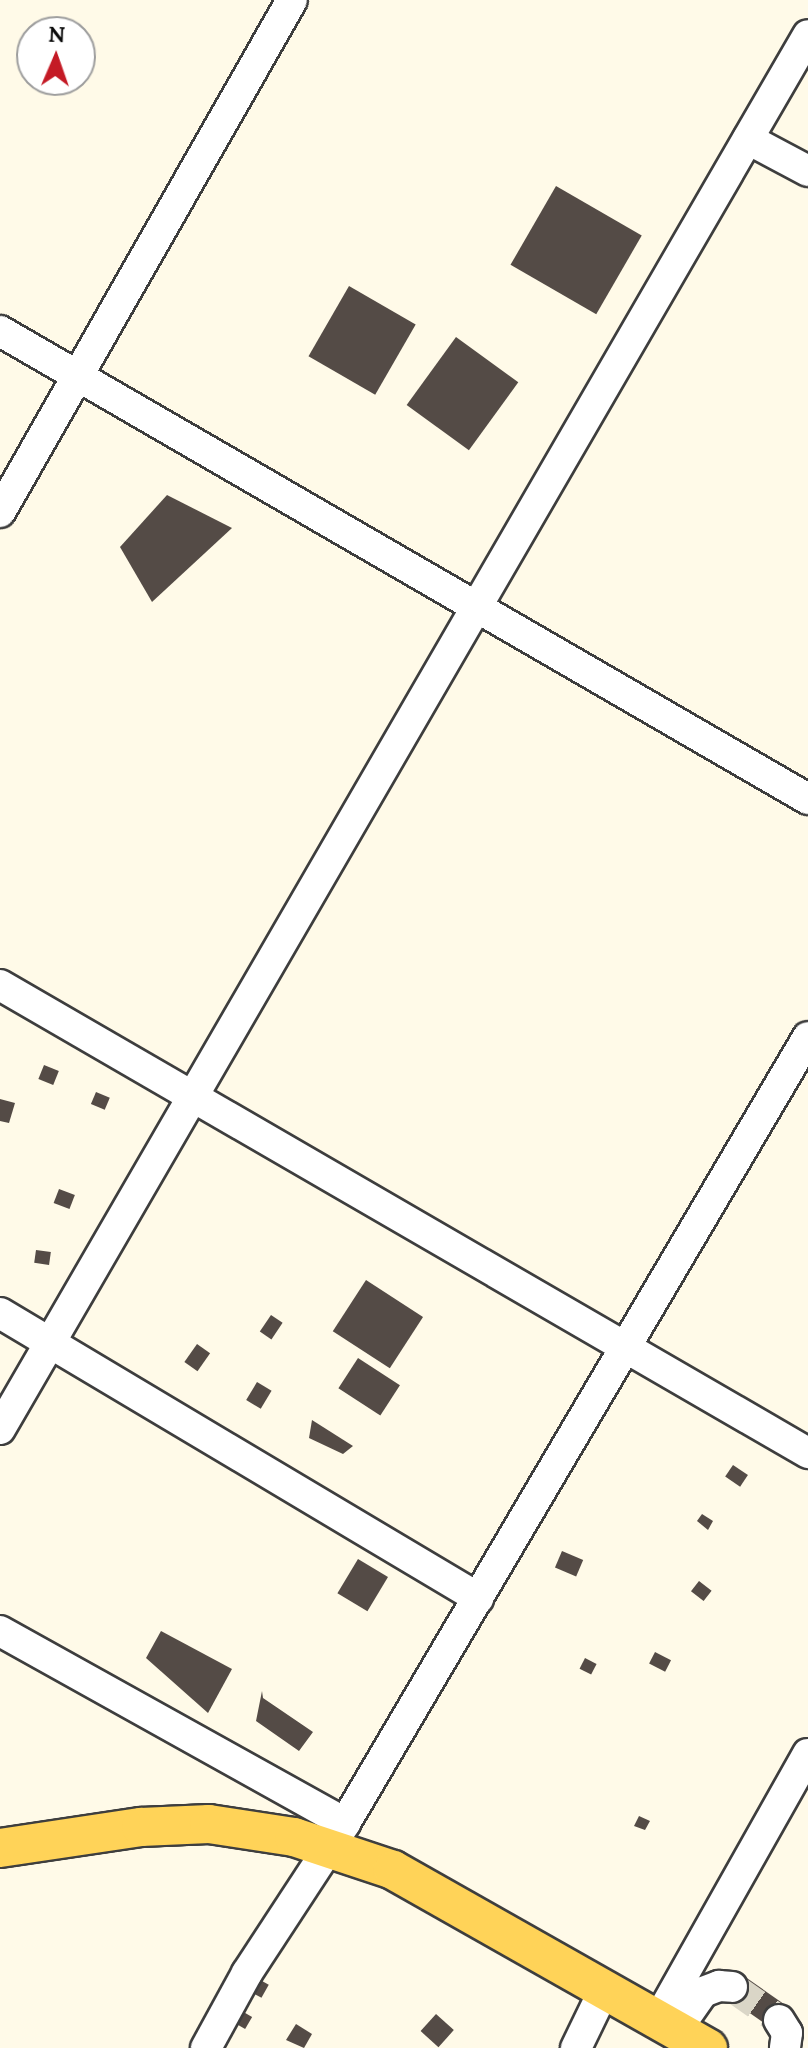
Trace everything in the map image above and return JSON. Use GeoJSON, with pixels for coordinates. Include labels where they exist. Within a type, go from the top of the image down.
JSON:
{"type":"FeatureCollection","features":[{"type":"Feature","properties":{"kind":"main road"},"geometry":{"type":"LineString","coordinates":[[0,1848],[141,1827],[209,1824],[294,1837],[337,1836],[681,2032]]}},
{"type":"Feature","properties":{"kind":"street"},"geometry":{"type":"LineString","coordinates":[[0,512],[292,0]]}},
{"type":"Feature","properties":{"kind":"street"},"geometry":{"type":"LineString","coordinates":[[0,1429],[808,35]]}},
{"type":"Feature","properties":{"kind":"street"},"geometry":{"type":"LineString","coordinates":[[748,139],[808,171]]}},
{"type":"Feature","properties":{"kind":"street"},"geometry":{"type":"LineString","coordinates":[[0,331],[808,799]]}},
{"type":"Feature","properties":{"kind":"street"},"geometry":{"type":"LineString","coordinates":[[0,985],[808,1453]]}},
{"type":"Feature","properties":{"kind":"street"},"geometry":{"type":"LineString","coordinates":[[206,2048],[247,1973],[337,1836],[808,1037]]}},
{"type":"Feature","properties":{"kind":"street"},"geometry":{"type":"LineString","coordinates":[[0,1313],[478,1598]]}},
{"type":"Feature","properties":{"kind":"street"},"geometry":{"type":"LineString","coordinates":[[0,1631],[337,1836]]}},
{"type":"Feature","properties":{"kind":"street"},"geometry":{"type":"LineString","coordinates":[[681,2032],[807,1756]]}},
{"type":"Feature","properties":{"kind":"street"},"geometry":{"type":"LineString","coordinates":[[681,2032],[703,1992],[719,1986],[732,1987]]}},
{"type":"Feature","properties":{"kind":"street"},"geometry":{"type":"LineString","coordinates":[[576,2048],[605,1988]]}},
{"type":"Feature","properties":{"kind":"building"},"geometry":{"type":"Polygon","coordinates":[[[556,186],[642,236],[596,314],[510,265],[556,186]]]}},
{"type":"Feature","properties":{"kind":"building"},"geometry":{"type":"Polygon","coordinates":[[[349,286],[416,324],[375,395],[308,356],[349,286]]]}},
{"type":"Feature","properties":{"kind":"building"},"geometry":{"type":"Polygon","coordinates":[[[456,337],[518,382],[469,450],[407,405],[456,337]]]}},
{"type":"Feature","properties":{"kind":"building"},"geometry":{"type":"Polygon","coordinates":[[[167,495],[232,528],[152,602],[120,547],[167,495]]]}},
{"type":"Feature","properties":{"kind":"building"},"geometry":{"type":"Polygon","coordinates":[[[44,1065],[59,1071],[53,1085],[38,1079],[44,1065]]]}},
{"type":"Feature","properties":{"kind":"building"},"geometry":{"type":"Polygon","coordinates":[[[96,1092],[110,1098],[105,1110],[91,1104],[96,1092]]]}},
{"type":"Feature","properties":{"kind":"building"},"geometry":{"type":"Polygon","coordinates":[[[0,1099],[15,1103],[9,1123],[0,1121],[0,1099]]]}},
{"type":"Feature","properties":{"kind":"building"},"geometry":{"type":"Polygon","coordinates":[[[59,1189],[75,1195],[69,1209],[54,1203],[59,1189]]]}},
{"type":"Feature","properties":{"kind":"building"},"geometry":{"type":"Polygon","coordinates":[[[36,1250],[51,1252],[49,1265],[34,1263],[36,1250]]]}},
{"type":"Feature","properties":{"kind":"building"},"geometry":{"type":"Polygon","coordinates":[[[366,1280],[423,1317],[390,1368],[333,1331],[366,1280]]]}},
{"type":"Feature","properties":{"kind":"building"},"geometry":{"type":"Polygon","coordinates":[[[271,1315],[283,1323],[271,1339],[260,1332],[271,1315]]]}},
{"type":"Feature","properties":{"kind":"building"},"geometry":{"type":"Polygon","coordinates":[[[197,1344],[210,1353],[197,1371],[184,1362],[197,1344]]]}},
{"type":"Feature","properties":{"kind":"building"},"geometry":{"type":"Polygon","coordinates":[[[358,1358],[400,1385],[380,1415],[338,1388],[358,1358]]]}},
{"type":"Feature","properties":{"kind":"building"},"geometry":{"type":"Polygon","coordinates":[[[257,1382],[272,1391],[261,1409],[246,1400],[257,1382]]]}},
{"type":"Feature","properties":{"kind":"building"},"geometry":{"type":"Polygon","coordinates":[[[312,1420],[353,1446],[343,1454],[309,1438],[312,1420]]]}},
{"type":"Feature","properties":{"kind":"building"},"geometry":{"type":"Polygon","coordinates":[[[733,1465],[748,1475],[740,1487],[725,1477],[733,1465]]]}},
{"type":"Feature","properties":{"kind":"building"},"geometry":{"type":"Polygon","coordinates":[[[702,1514],[713,1521],[708,1530],[697,1521],[702,1514]]]}},
{"type":"Feature","properties":{"kind":"building"},"geometry":{"type":"Polygon","coordinates":[[[562,1551],[583,1560],[576,1577],[555,1568],[562,1551]]]}},
{"type":"Feature","properties":{"kind":"building"},"geometry":{"type":"Polygon","coordinates":[[[358,1559],[388,1577],[367,1611],[337,1593],[358,1559]]]}},
{"type":"Feature","properties":{"kind":"building"},"geometry":{"type":"Polygon","coordinates":[[[699,1581],[712,1591],[704,1601],[691,1591],[699,1581]]]}},
{"type":"Feature","properties":{"kind":"building"},"geometry":{"type":"Polygon","coordinates":[[[161,1631],[232,1669],[208,1713],[146,1658],[161,1631]]]}},
{"type":"Feature","properties":{"kind":"building"},"geometry":{"type":"Polygon","coordinates":[[[655,1652],[671,1660],[665,1672],[649,1664],[655,1652]]]}},
{"type":"Feature","properties":{"kind":"building"},"geometry":{"type":"Polygon","coordinates":[[[585,1658],[597,1664],[591,1675],[580,1669],[585,1658]]]}},
{"type":"Feature","properties":{"kind":"building"},"geometry":{"type":"Polygon","coordinates":[[[262,1691],[263,1698],[313,1732],[299,1751],[256,1721],[262,1691]]]}},
{"type":"Feature","properties":{"kind":"building"},"geometry":{"type":"Polygon","coordinates":[[[639,1816],[650,1821],[645,1830],[634,1826],[639,1816]]]}},
{"type":"Feature","properties":{"kind":"building"},"geometry":{"type":"Polygon","coordinates":[[[741,1974],[789,2007],[773,2029],[726,1996],[741,1974]]]}},
{"type":"Feature","properties":{"kind":"building"},"geometry":{"type":"Polygon","coordinates":[[[253,1976],[269,1985],[261,1998],[246,1989],[253,1976]]]}},
{"type":"Feature","properties":{"kind":"building"},"geometry":{"type":"Polygon","coordinates":[[[240,2010],[252,2017],[245,2029],[233,2022],[240,2010]]]}},
{"type":"Feature","properties":{"kind":"building"},"geometry":{"type":"Polygon","coordinates":[[[436,2014],[454,2030],[438,2047],[421,2031],[436,2014]]]}},
{"type":"Feature","properties":{"kind":"building"},"geometry":{"type":"Polygon","coordinates":[[[296,2024],[312,2034],[304,2048],[286,2040],[296,2024]]]}},
{"type":"Feature","properties":{"kind":"tunnel"},"geometry":{"type":"LineString","coordinates":[[732,1987],[779,2020]]}}]}
